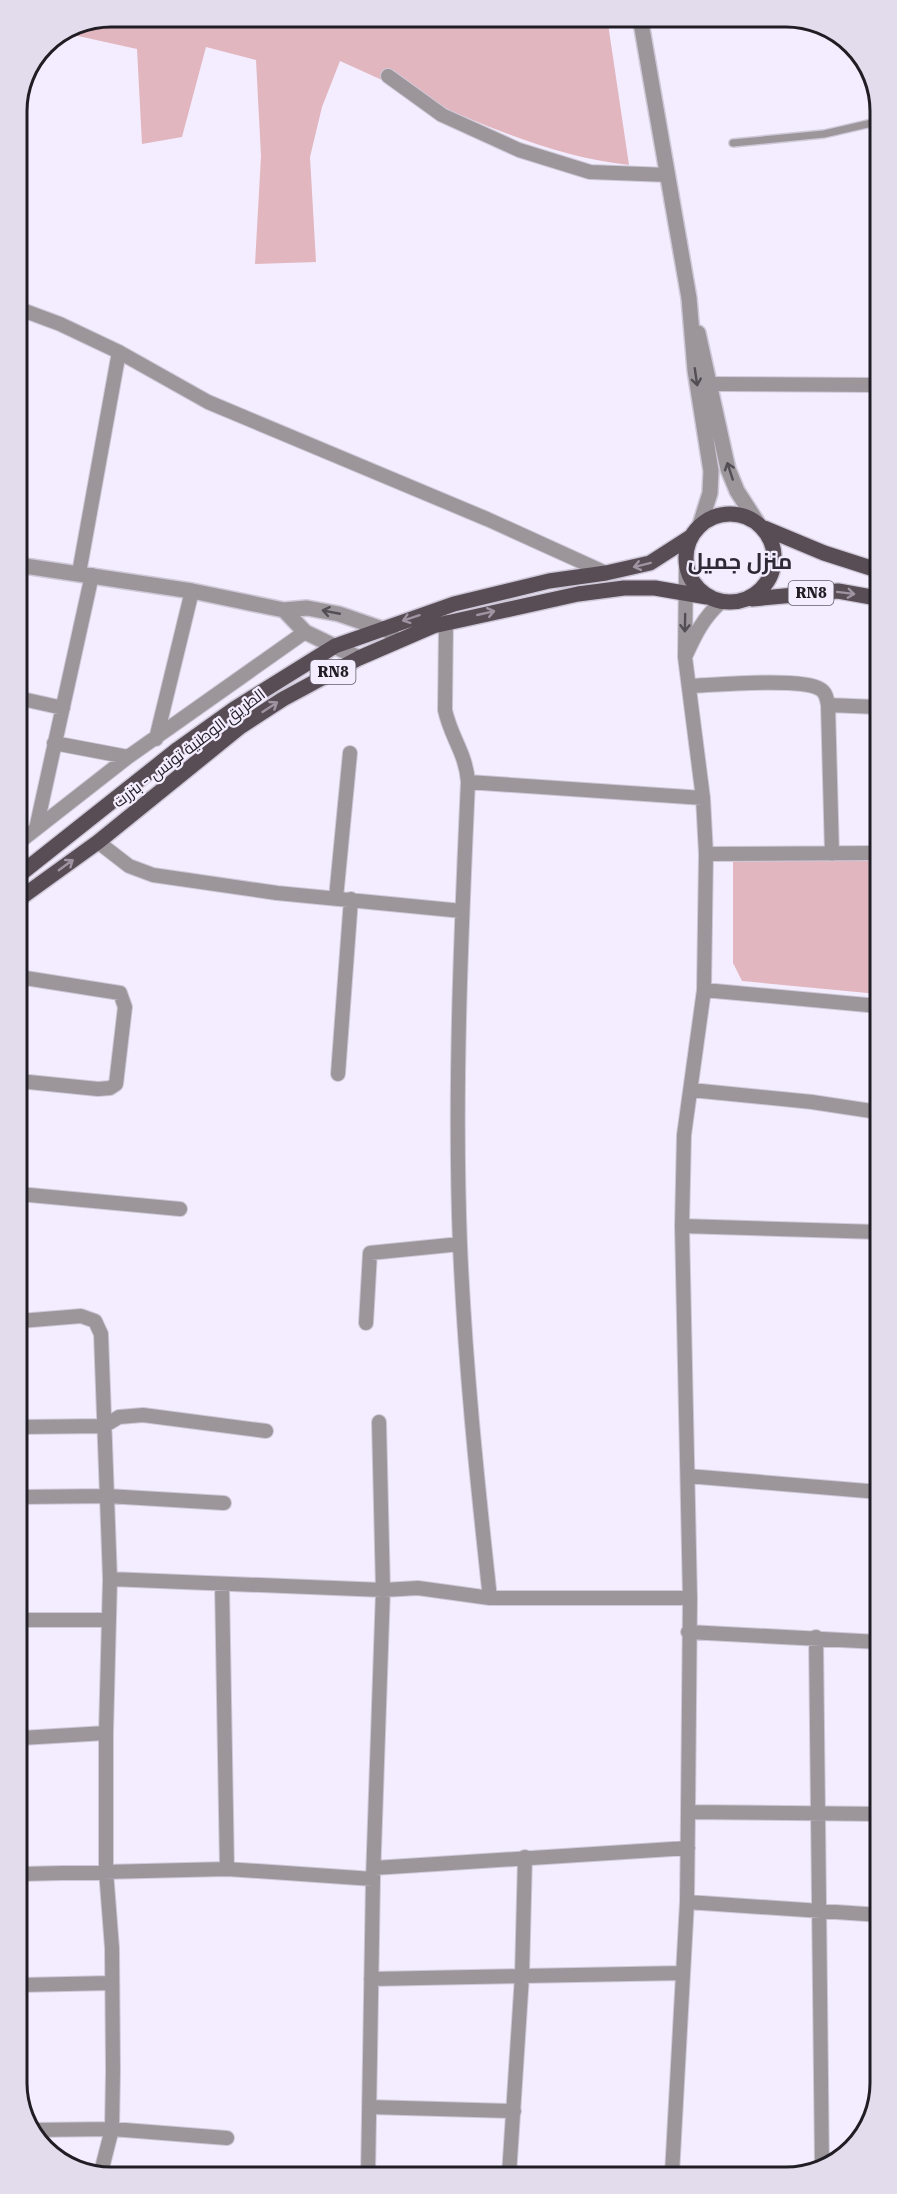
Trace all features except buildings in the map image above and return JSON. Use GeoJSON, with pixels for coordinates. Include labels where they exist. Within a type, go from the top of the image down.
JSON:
{"type":"FeatureCollection","features":[{"type":"Feature","properties":{"kind":"main road","name":"RN8"},"geometry":{"type":"LineString","coordinates":[[696,530],[713,517],[728,513],[744,515],[760,525],[824,553],[870,568]]}},
{"type":"Feature","properties":{"kind":"main road","name":"RN8"},"geometry":{"type":"LineString","coordinates":[[746,600],[758,593],[774,568],[775,554],[771,540],[760,525]]}},
{"type":"Feature","properties":{"kind":"main road"},"geometry":{"type":"LineString","coordinates":[[696,530],[686,550],[686,565],[697,588],[714,599]]}},
{"type":"Feature","properties":{"kind":"main road","name":"الطريق الوطنية تونس - بنزرت"},"geometry":{"type":"LineString","coordinates":[[27,868],[178,749],[234,709],[335,646],[454,604],[549,581],[606,573],[650,563],[696,530]]}},
{"type":"Feature","properties":{"kind":"main road","name":"الطريق الوطنية تونس - بنزرت"},"geometry":{"type":"LineString","coordinates":[[27,893],[98,842],[240,728],[283,699],[359,658],[446,622],[613,590],[655,588],[686,591],[714,599]]}},
{"type":"Feature","properties":{"kind":"main road","name":"RN8"},"geometry":{"type":"LineString","coordinates":[[714,599],[746,600],[838,591],[870,597]]}},
{"type":"Feature","properties":{"kind":"street"},"geometry":{"type":"LineString","coordinates":[[642,27],[689,298],[711,384],[728,469],[737,491],[760,525]]}},
{"type":"Feature","properties":{"kind":"street"},"geometry":{"type":"LineString","coordinates":[[388,76],[442,116],[519,150],[590,172],[668,175]]}},
{"type":"Feature","properties":{"kind":"street"},"geometry":{"type":"LineString","coordinates":[[689,298],[694,370],[711,471],[710,493],[696,530]]}},
{"type":"Feature","properties":{"kind":"street"},"geometry":{"type":"LineString","coordinates":[[27,312],[60,324],[119,352],[208,402],[488,519],[606,573]]}},
{"type":"Feature","properties":{"kind":"street"},"geometry":{"type":"LineString","coordinates":[[36,829],[63,708],[119,352]]}},
{"type":"Feature","properties":{"kind":"street"},"geometry":{"type":"LineString","coordinates":[[711,384],[870,385]]}},
{"type":"Feature","properties":{"kind":"street"},"geometry":{"type":"LineString","coordinates":[[672,2167],[688,1848],[690,1598],[682,1226],[684,1135],[704,990],[706,854],[703,798],[685,657],[686,565]]}},
{"type":"Feature","properties":{"kind":"street"},"geometry":{"type":"LineString","coordinates":[[27,566],[192,591],[284,610],[307,608],[339,614],[406,638]]}},
{"type":"Feature","properties":{"kind":"street"},"geometry":{"type":"LineString","coordinates":[[156,740],[192,591]]}},
{"type":"Feature","properties":{"kind":"street"},"geometry":{"type":"LineString","coordinates":[[685,657],[714,599]]}},
{"type":"Feature","properties":{"kind":"street"},"geometry":{"type":"LineString","coordinates":[[284,610],[305,632],[359,658]]}},
{"type":"Feature","properties":{"kind":"street"},"geometry":{"type":"LineString","coordinates":[[446,622],[445,710],[448,724],[467,763],[468,782],[462,911],[460,1244],[470,1421],[490,1598]]}},
{"type":"Feature","properties":{"kind":"street"},"geometry":{"type":"LineString","coordinates":[[27,836],[128,758],[305,632]]}},
{"type":"Feature","properties":{"kind":"street"},"geometry":{"type":"LineString","coordinates":[[689,686],[808,684],[821,689],[826,695],[828,705],[832,854]]}},
{"type":"Feature","properties":{"kind":"street"},"geometry":{"type":"LineString","coordinates":[[27,700],[63,708]]}},
{"type":"Feature","properties":{"kind":"street"},"geometry":{"type":"LineString","coordinates":[[828,705],[870,707]]}},
{"type":"Feature","properties":{"kind":"street"},"geometry":{"type":"LineString","coordinates":[[54,742],[128,758]]}},
{"type":"Feature","properties":{"kind":"street"},"geometry":{"type":"LineString","coordinates":[[336,898],[350,753]]}},
{"type":"Feature","properties":{"kind":"street"},"geometry":{"type":"LineString","coordinates":[[468,782],[703,798]]}},
{"type":"Feature","properties":{"kind":"street"},"geometry":{"type":"LineString","coordinates":[[98,842],[140,872],[277,893],[462,911]]}},
{"type":"Feature","properties":{"kind":"street"},"geometry":{"type":"LineString","coordinates":[[706,854],[870,853]]}},
{"type":"Feature","properties":{"kind":"street"},"geometry":{"type":"LineString","coordinates":[[338,1074],[351,899]]}},
{"type":"Feature","properties":{"kind":"street"},"geometry":{"type":"LineString","coordinates":[[27,978],[120,993],[125,1007],[116,1084],[110,1088],[98,1089],[27,1082]]}},
{"type":"Feature","properties":{"kind":"street"},"geometry":{"type":"LineString","coordinates":[[704,990],[870,1005]]}},
{"type":"Feature","properties":{"kind":"street"},"geometry":{"type":"LineString","coordinates":[[691,1090],[812,1102],[870,1111]]}},
{"type":"Feature","properties":{"kind":"street"},"geometry":{"type":"LineString","coordinates":[[27,1195],[180,1209]]}},
{"type":"Feature","properties":{"kind":"street"},"geometry":{"type":"LineString","coordinates":[[682,1226],[870,1232]]}},
{"type":"Feature","properties":{"kind":"street"},"geometry":{"type":"LineString","coordinates":[[366,1323],[370,1253],[460,1244]]}},
{"type":"Feature","properties":{"kind":"street"},"geometry":{"type":"LineString","coordinates":[[27,1321],[81,1317],[95,1321],[101,1334],[110,1579],[106,1733],[106,1871],[111,1927],[112,2129],[102,2166]]}},
{"type":"Feature","properties":{"kind":"street"},"geometry":{"type":"LineString","coordinates":[[27,1427],[104,1426],[119,1417],[143,1415],[266,1431]]}},
{"type":"Feature","properties":{"kind":"street"},"geometry":{"type":"LineString","coordinates":[[368,2167],[371,1979],[383,1590],[379,1422]]}},
{"type":"Feature","properties":{"kind":"street"},"geometry":{"type":"LineString","coordinates":[[688,1476],[870,1491]]}},
{"type":"Feature","properties":{"kind":"street"},"geometry":{"type":"LineString","coordinates":[[27,1497],[107,1496],[224,1503]]}},
{"type":"Feature","properties":{"kind":"street"},"geometry":{"type":"LineString","coordinates":[[110,1579],[383,1590],[418,1588],[490,1598],[690,1598]]}},
{"type":"Feature","properties":{"kind":"street"},"geometry":{"type":"LineString","coordinates":[[222,1585],[227,1869]]}},
{"type":"Feature","properties":{"kind":"street"},"geometry":{"type":"LineString","coordinates":[[27,1620],[108,1620]]}},
{"type":"Feature","properties":{"kind":"street"},"geometry":{"type":"LineString","coordinates":[[688,1632],[870,1641]]}},
{"type":"Feature","properties":{"kind":"street"},"geometry":{"type":"LineString","coordinates":[[816,1637],[820,1813],[822,2159]]}},
{"type":"Feature","properties":{"kind":"street"},"geometry":{"type":"LineString","coordinates":[[27,1737],[106,1733]]}},
{"type":"Feature","properties":{"kind":"street"},"geometry":{"type":"LineString","coordinates":[[688,1812],[870,1814]]}},
{"type":"Feature","properties":{"kind":"street"},"geometry":{"type":"LineString","coordinates":[[27,1874],[227,1869],[374,1874],[525,1857],[688,1848]]}},
{"type":"Feature","properties":{"kind":"street"},"geometry":{"type":"LineString","coordinates":[[510,2167],[522,1976],[525,1857]]}},
{"type":"Feature","properties":{"kind":"street"},"geometry":{"type":"LineString","coordinates":[[687,1902],[870,1914]]}},
{"type":"Feature","properties":{"kind":"street"},"geometry":{"type":"LineString","coordinates":[[371,1979],[683,1973]]}},
{"type":"Feature","properties":{"kind":"street"},"geometry":{"type":"LineString","coordinates":[[27,1985],[111,1983]]}},
{"type":"Feature","properties":{"kind":"street"},"geometry":{"type":"LineString","coordinates":[[369,2107],[514,2111]]}},
{"type":"Feature","properties":{"kind":"street"},"geometry":{"type":"LineString","coordinates":[[42,2130],[112,2129],[227,2138]]}},
{"type":"Feature","properties":{"kind":"lane"},"geometry":{"type":"LineString","coordinates":[[733,143],[825,134],[870,123]]}},
{"type":"Feature","properties":{"kind":"shaded area"},"geometry":{"type":"Polygon","coordinates":[[[111,27],[608,27],[629,165],[556,150],[519,138],[340,61],[322,107],[310,157],[316,262],[255,264],[261,156],[256,60],[206,47],[182,137],[142,144],[137,49],[75,35],[111,27]]]}},
{"type":"Feature","properties":{"kind":"shaded area"},"geometry":{"type":"Polygon","coordinates":[[[733,854],[870,859],[870,993],[742,981],[733,963],[733,854]]]}},
{"type":"Feature","properties":{"kind":"district","name":"منزل جميل"},"geometry":{"type":"Point","coordinates":[740,561]}}]}
